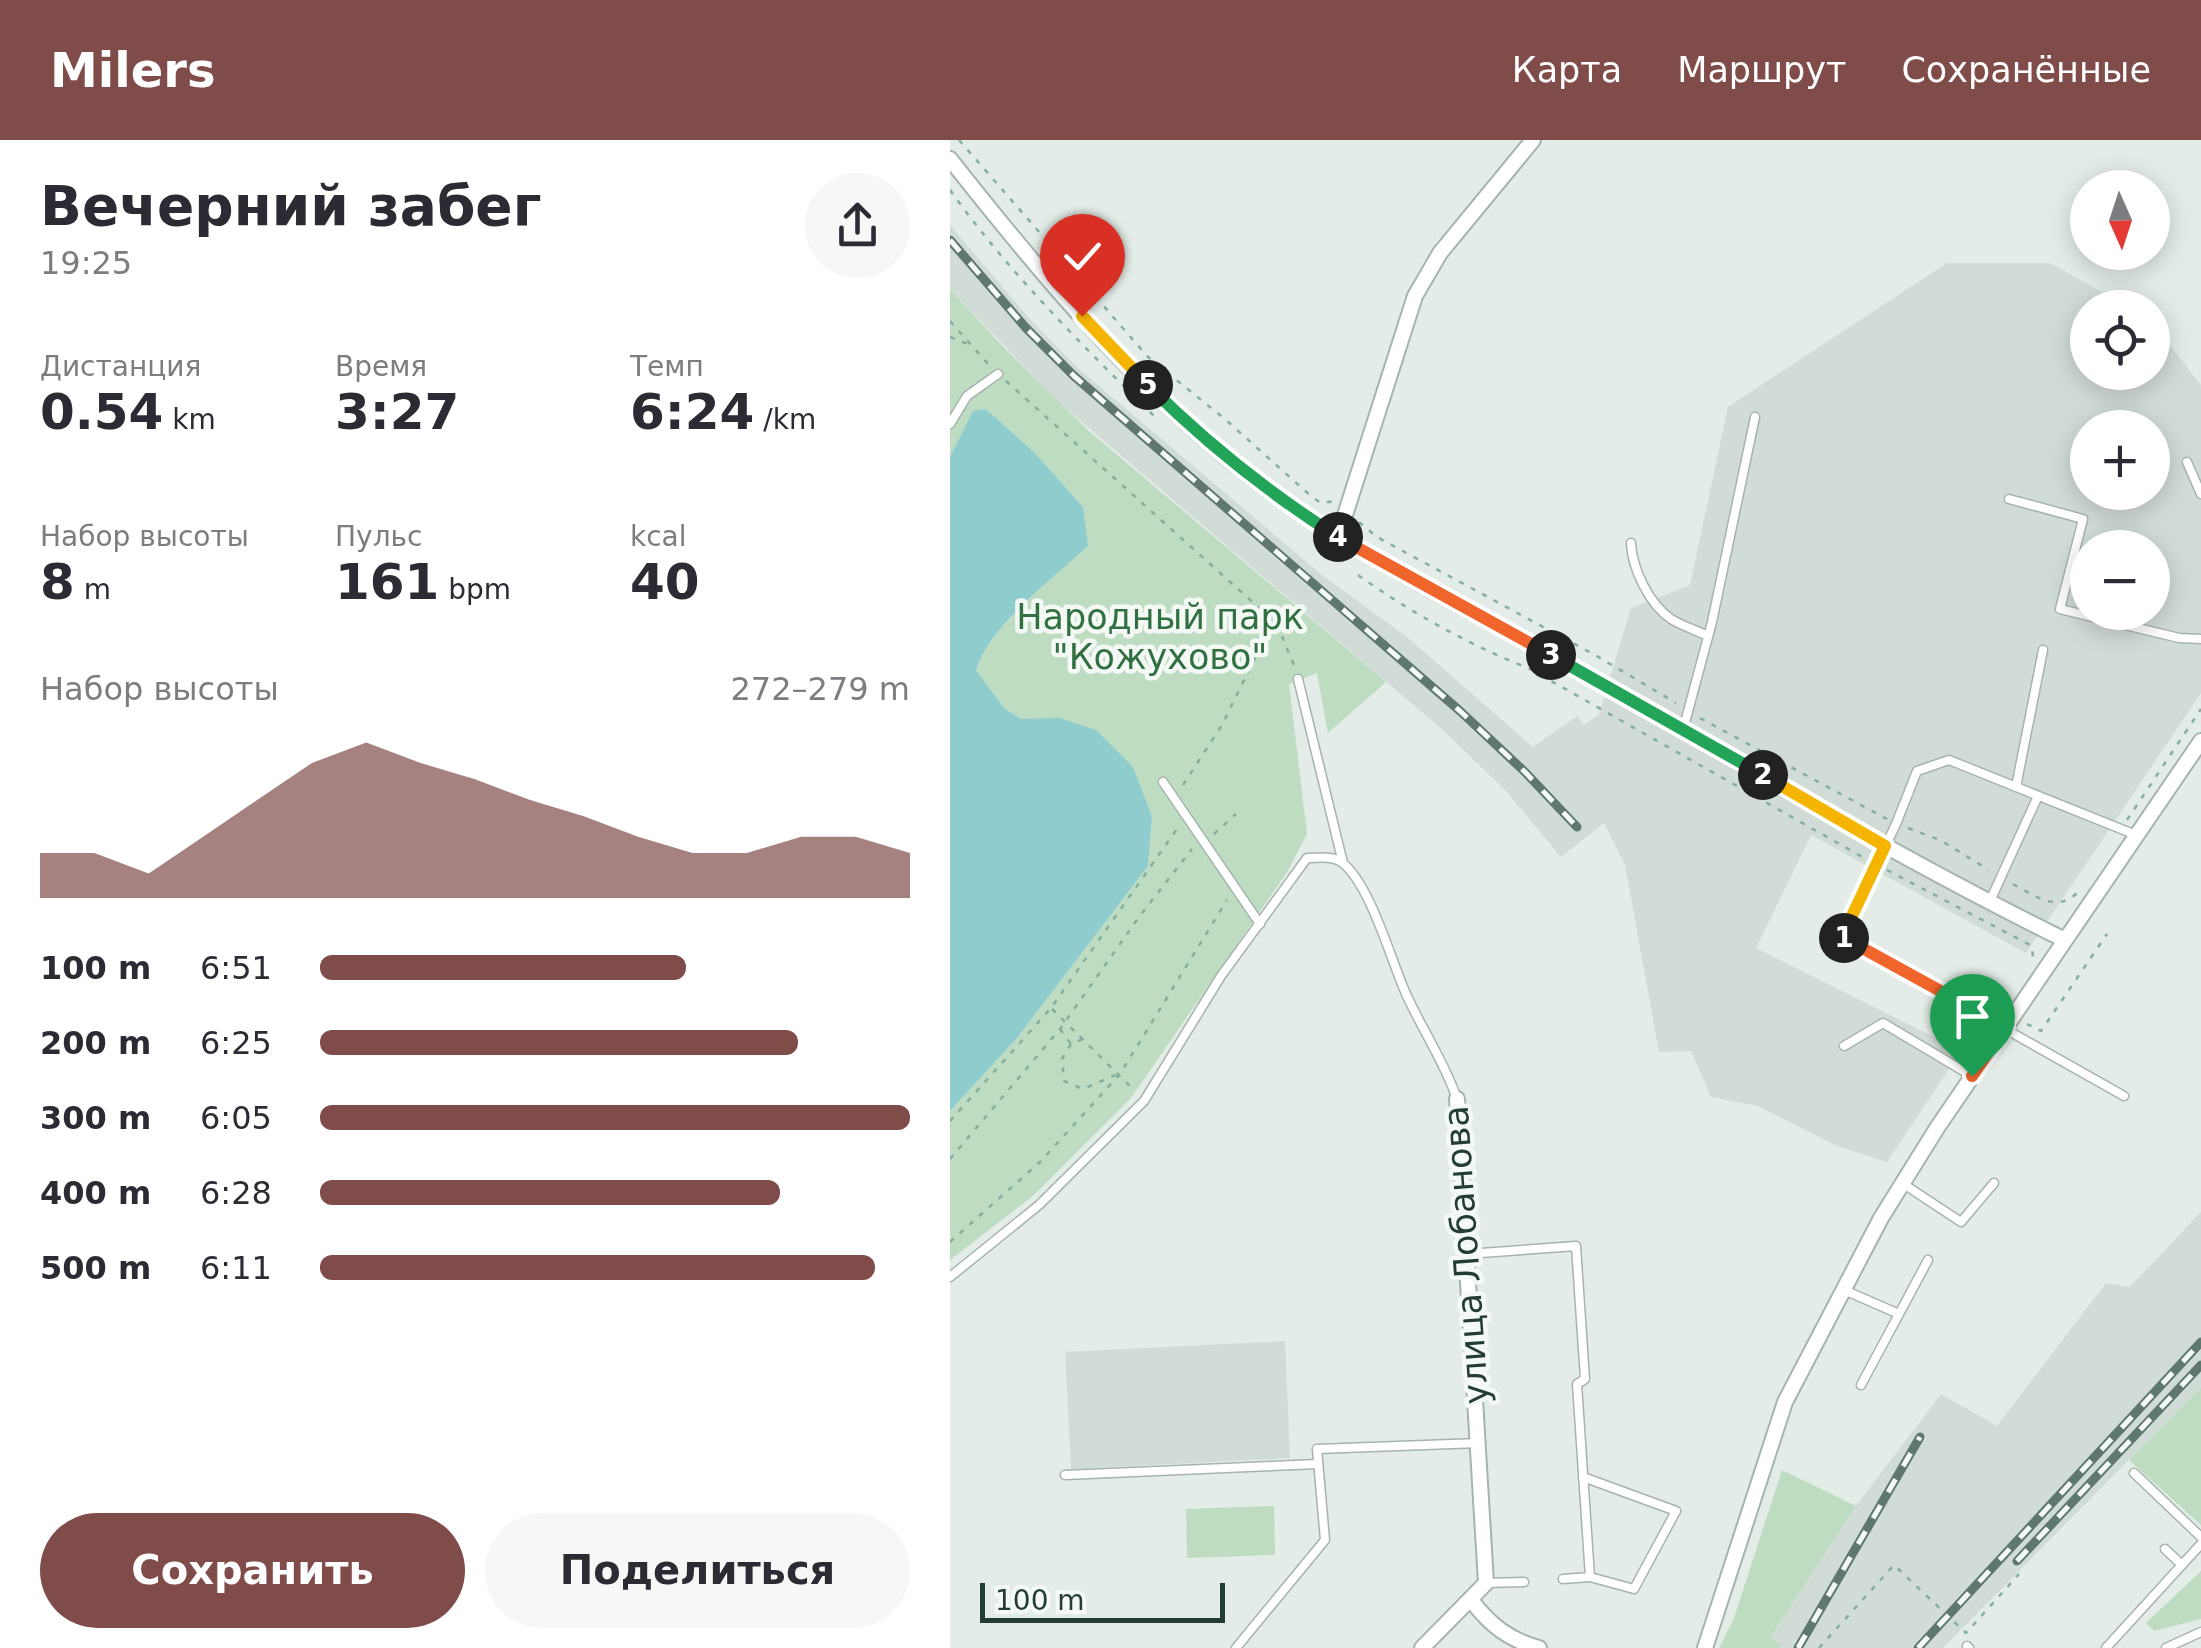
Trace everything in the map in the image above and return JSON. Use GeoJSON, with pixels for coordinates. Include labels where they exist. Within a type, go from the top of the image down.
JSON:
{"type":"FeatureCollection","features":[{"type":"Feature","properties":{"kind":"street"},"geometry":{"type":"LineString","coordinates":[[1338,537],[1415,296],[1440,253],[1533,140]]}},
{"type":"Feature","properties":{"kind":"street"},"geometry":{"type":"LineString","coordinates":[[950,159],[1082,316],[1168,406],[1238,466],[1338,537],[1885,846],[2065,940]]}},
{"type":"Feature","properties":{"kind":"street"},"geometry":{"type":"LineString","coordinates":[[1705,1648],[1785,1402],[1902,1183],[2065,940],[2129,831],[2201,741]]}},
{"type":"Feature","properties":{"kind":"street","name":"улица Лобанова"},"geometry":{"type":"LineString","coordinates":[[1457,1099],[1486,1582]]}},
{"type":"Feature","properties":{"kind":"street"},"geometry":{"type":"LineString","coordinates":[[1422,1648],[1486,1582]]}},
{"type":"Feature","properties":{"kind":"street"},"geometry":{"type":"LineString","coordinates":[[1471,1600],[1488,1622],[1517,1642],[1538,1648]]}},
{"type":"Feature","properties":{"kind":"lane"},"geometry":{"type":"LineString","coordinates":[[950,424],[967,396],[998,374]]}},
{"type":"Feature","properties":{"kind":"lane"},"geometry":{"type":"LineString","coordinates":[[1683,730],[1708,636],[1755,418]]}},
{"type":"Feature","properties":{"kind":"lane"},"geometry":{"type":"LineString","coordinates":[[2187,462],[2201,494]]}},
{"type":"Feature","properties":{"kind":"lane"},"geometry":{"type":"LineString","coordinates":[[2009,499],[2082,519],[2060,609],[2179,638],[2201,639]]}},
{"type":"Feature","properties":{"kind":"lane"},"geometry":{"type":"LineString","coordinates":[[1631,543],[1632,560],[1647,590],[1668,618],[1708,636]]}},
{"type":"Feature","properties":{"kind":"lane"},"geometry":{"type":"LineString","coordinates":[[2016,787],[2043,650]]}},
{"type":"Feature","properties":{"kind":"lane","name":"улица Лобанова"},"geometry":{"type":"LineString","coordinates":[[1298,679],[1343,863],[1376,916],[1405,992],[1448,1072],[1457,1099]]}},
{"type":"Feature","properties":{"kind":"lane"},"geometry":{"type":"LineString","coordinates":[[2124,1096],[1842,937],[1918,771],[1949,760],[2129,831]]}},
{"type":"Feature","properties":{"kind":"lane"},"geometry":{"type":"LineString","coordinates":[[1162,782],[1199,841],[1260,924]]}},
{"type":"Feature","properties":{"kind":"lane"},"geometry":{"type":"LineString","coordinates":[[1990,902],[2038,796]]}},
{"type":"Feature","properties":{"kind":"lane"},"geometry":{"type":"LineString","coordinates":[[950,1277],[1039,1205],[1144,1101],[1221,976],[1307,858],[1328,857],[1343,863]]}},
{"type":"Feature","properties":{"kind":"lane"},"geometry":{"type":"LineString","coordinates":[[1844,1046],[1883,1024],[1972,1076]]}},
{"type":"Feature","properties":{"kind":"lane"},"geometry":{"type":"LineString","coordinates":[[1902,1183],[1961,1222],[1994,1183]]}},
{"type":"Feature","properties":{"kind":"lane"},"geometry":{"type":"LineString","coordinates":[[1467,1254],[1576,1246],[1585,1379],[1577,1384],[1590,1577]]}},
{"type":"Feature","properties":{"kind":"lane"},"geometry":{"type":"LineString","coordinates":[[1861,1385],[1928,1260]]}},
{"type":"Feature","properties":{"kind":"lane"},"geometry":{"type":"LineString","coordinates":[[1844,1290],[1899,1314]]}},
{"type":"Feature","properties":{"kind":"lane"},"geometry":{"type":"LineString","coordinates":[[1236,1648],[1325,1540],[1317,1449],[1479,1443]]}},
{"type":"Feature","properties":{"kind":"lane"},"geometry":{"type":"LineString","coordinates":[[1065,1475],[1318,1464]]}},
{"type":"Feature","properties":{"kind":"lane"},"geometry":{"type":"LineString","coordinates":[[2106,1648],[2201,1540],[2134,1473]]}},
{"type":"Feature","properties":{"kind":"lane"},"geometry":{"type":"LineString","coordinates":[[1562,1579],[1590,1577],[1634,1589],[1676,1511],[1583,1477]]}},
{"type":"Feature","properties":{"kind":"lane"},"geometry":{"type":"LineString","coordinates":[[2165,1549],[2182,1565]]}},
{"type":"Feature","properties":{"kind":"lane"},"geometry":{"type":"LineString","coordinates":[[1486,1582],[1524,1582]]}},
{"type":"Feature","properties":{"kind":"lane"},"geometry":{"type":"LineString","coordinates":[[2166,1648],[2201,1632]]}},
{"type":"Feature","properties":{"kind":"path"},"geometry":{"type":"LineString","coordinates":[[959,140],[1148,357],[1312,497],[1321,503],[1338,500]]}},
{"type":"Feature","properties":{"kind":"path"},"geometry":{"type":"LineString","coordinates":[[950,190],[984,238],[1019,277],[1155,417]]}},
{"type":"Feature","properties":{"kind":"path"},"geometry":{"type":"LineString","coordinates":[[950,321],[998,374],[1273,620],[1298,679]]}},
{"type":"Feature","properties":{"kind":"path"},"geometry":{"type":"LineString","coordinates":[[950,337],[972,345]]}},
{"type":"Feature","properties":{"kind":"path"},"geometry":{"type":"LineString","coordinates":[[1358,517],[1360,524],[1377,537],[1896,824],[1940,840],[2048,902],[2061,903],[2076,894],[2086,881]]}},
{"type":"Feature","properties":{"kind":"path"},"geometry":{"type":"LineString","coordinates":[[1358,575],[1403,607],[1474,646],[1530,669],[1877,865],[2032,946],[2033,963]]}},
{"type":"Feature","properties":{"kind":"path"},"geometry":{"type":"LineString","coordinates":[[1175,799],[1222,725],[1273,620]]}},
{"type":"Feature","properties":{"kind":"path"},"geometry":{"type":"LineString","coordinates":[[2129,831],[2201,709]]}},
{"type":"Feature","properties":{"kind":"path"},"geometry":{"type":"LineString","coordinates":[[950,1159],[1060,1029],[1139,917],[1199,841],[1217,833],[1236,814]]}},
{"type":"Feature","properties":{"kind":"path"},"geometry":{"type":"LineString","coordinates":[[950,1121],[1051,1008],[1186,815]]}},
{"type":"Feature","properties":{"kind":"path"},"geometry":{"type":"LineString","coordinates":[[950,1242],[1041,1161],[1120,1074],[1234,886]]}},
{"type":"Feature","properties":{"kind":"path"},"geometry":{"type":"LineString","coordinates":[[2026,1023],[2041,1031],[2107,934]]}},
{"type":"Feature","properties":{"kind":"path"},"geometry":{"type":"LineString","coordinates":[[1051,1008],[1133,1088]]}},
{"type":"Feature","properties":{"kind":"path"},"geometry":{"type":"LineString","coordinates":[[1060,1029],[1071,1044]]}},
{"type":"Feature","properties":{"kind":"path"},"geometry":{"type":"LineString","coordinates":[[1084,1038],[1071,1044],[1062,1058],[1064,1081],[1083,1089],[1120,1074]]}},
{"type":"Feature","properties":{"kind":"path"},"geometry":{"type":"LineString","coordinates":[[1819,1648],[1894,1565],[1966,1634],[2019,1574]]}},
{"type":"Feature","properties":{"kind":"shaded area"},"geometry":{"type":"Polygon","coordinates":[[[950,225],[1029,318],[1079,369],[1322,575],[1407,637],[1533,747],[1577,716],[1584,725],[1599,714],[1631,608],[1690,585],[1728,407],[1947,263],[2050,263],[2098,290],[2070,290],[2070,390],[2170,390],[2170,346],[2201,385],[2201,693],[2026,953],[1811,835],[1756,948],[1968,1054],[1953,1063],[1887,1162],[1837,1146],[1758,1106],[1711,1097],[1691,1051],[1659,1052],[1625,865],[1604,823],[1561,857],[1506,791],[1444,731],[1055,399],[950,289],[950,225]]]}},
{"type":"Feature","properties":{"kind":"shaded area"},"geometry":{"type":"Polygon","coordinates":[[[2201,1212],[2201,1387],[1943,1648],[1779,1648],[1780,1644],[1770,1638],[1856,1506],[1941,1394],[1997,1426],[2106,1283],[2130,1287],[2201,1212]]]}},
{"type":"Feature","properties":{"kind":"shaded area"},"geometry":{"type":"Polygon","coordinates":[[[1285,1341],[1290,1458],[1071,1469],[1065,1352],[1285,1341]]]}},
{"type":"Feature","properties":{"kind":"green space","name":"Народный парк \"Кожухово\""},"geometry":{"type":"Polygon","coordinates":[[[950,289],[1090,432],[1386,682],[1328,733],[1317,673],[1289,684],[1307,834],[1287,872],[1131,1098],[1034,1195],[950,1260],[950,1111],[1017,1038],[1148,866],[1152,816],[1133,767],[1023,720],[1004,708],[976,670],[1009,618],[1087,546],[1083,507],[1034,452],[986,409],[973,412],[950,457],[950,289]]]}},
{"type":"Feature","properties":{"kind":"green space"},"geometry":{"type":"Polygon","coordinates":[[[2201,1387],[2201,1525],[2129,1460],[2201,1387]]]}},
{"type":"Feature","properties":{"kind":"green space"},"geometry":{"type":"Polygon","coordinates":[[[1782,1470],[1856,1506],[1770,1638],[1780,1644],[1779,1648],[1719,1648],[1734,1618],[1782,1470]]]}},
{"type":"Feature","properties":{"kind":"green space"},"geometry":{"type":"Polygon","coordinates":[[[1274,1506],[1275,1555],[1187,1558],[1186,1509],[1274,1506]]]}},
{"type":"Feature","properties":{"kind":"green space"},"geometry":{"type":"Polygon","coordinates":[[[2201,1571],[2201,1619],[2154,1631],[2146,1623],[2201,1571]]]}},
{"type":"Feature","properties":{"kind":"water"},"geometry":{"type":"Polygon","coordinates":[[[986,409],[1034,452],[1083,507],[1088,546],[1009,619],[976,670],[1004,708],[1021,719],[1060,718],[1096,730],[1133,767],[1152,816],[1148,866],[1017,1038],[950,1111],[950,457],[973,411],[986,409]]]}},
{"type":"Feature","properties":{"kind":"railway"},"geometry":{"type":"LineString","coordinates":[[950,240],[1026,328],[1074,376],[1460,711],[1577,827]]}},
{"type":"Feature","properties":{"kind":"railway"},"geometry":{"type":"LineString","coordinates":[[1918,1648],[2201,1342]]}},
{"type":"Feature","properties":{"kind":"railway"},"geometry":{"type":"LineString","coordinates":[[2017,1561],[2201,1365]]}},
{"type":"Feature","properties":{"kind":"railway"},"geometry":{"type":"LineString","coordinates":[[1798,1648],[1920,1437]]}},
{"type":"Feature","properties":{"kind":"route"},"geometry":{"type":"LineString","coordinates":[[1082,316],[1168,406],[1284,502],[1368,556],[1494,623],[1885,846],[1842,937],[2006,1027],[1972,1076]]}}]}
